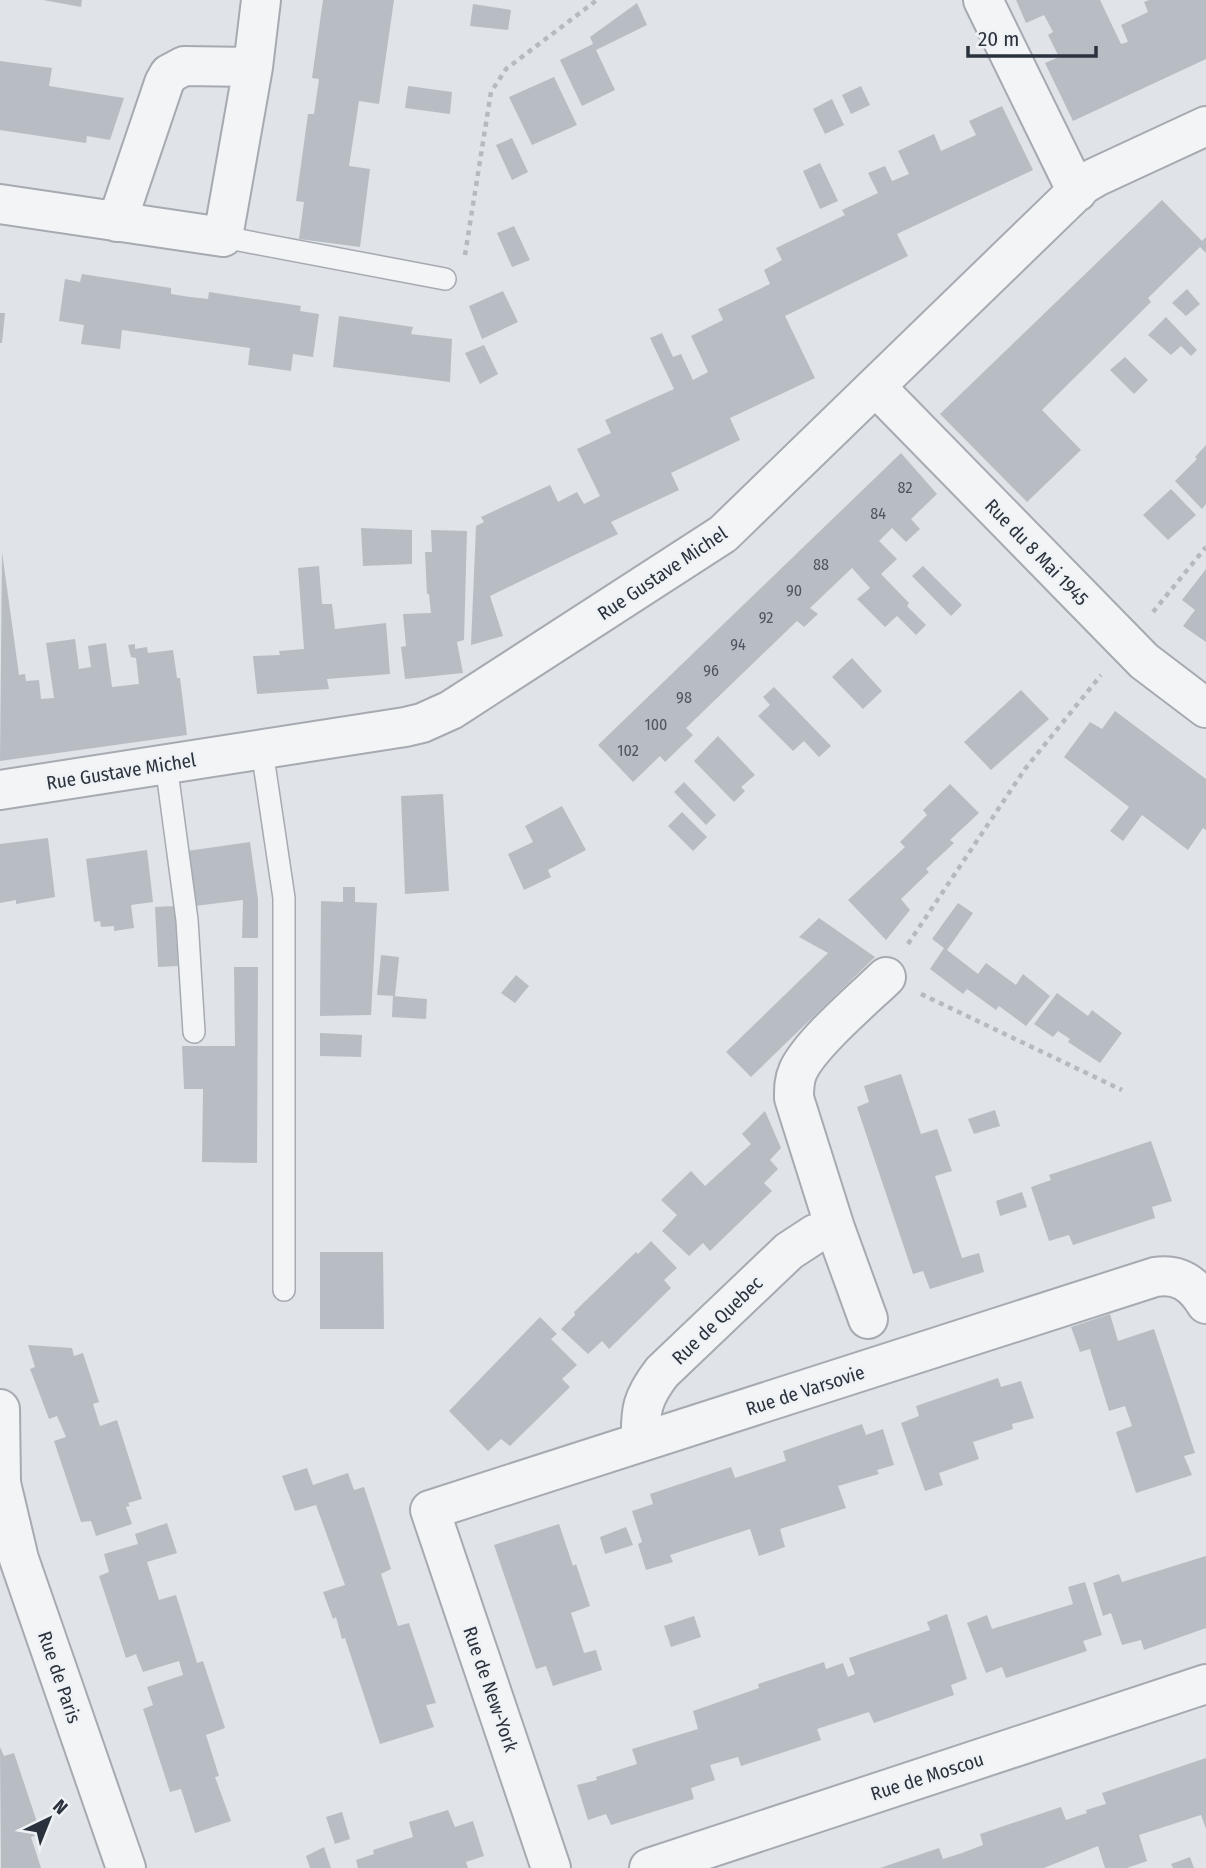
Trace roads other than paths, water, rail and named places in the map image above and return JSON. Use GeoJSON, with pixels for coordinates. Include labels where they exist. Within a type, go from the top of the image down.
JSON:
{"type":"FeatureCollection","features":[{"type":"Feature","properties":{"kind":"street"},"geometry":{"type":"LineString","coordinates":[[0,204],[223,237],[253,67],[261,0]]}},
{"type":"Feature","properties":{"kind":"street"},"geometry":{"type":"LineString","coordinates":[[983,0],[1077,192]]}},
{"type":"Feature","properties":{"kind":"street"},"geometry":{"type":"LineString","coordinates":[[117,222],[169,74],[184,66],[253,67]]}},
{"type":"Feature","properties":{"kind":"street","name":"Rue Gustave Michel"},"geometry":{"type":"LineString","coordinates":[[0,790],[405,727],[422,723],[451,710],[723,534],[1077,192],[1096,177],[1206,126]]}},
{"type":"Feature","properties":{"kind":"street","name":"Rue du 8 Mai 1945"},"geometry":{"type":"LineString","coordinates":[[876,387],[1127,643],[1161,675],[1206,708]]}},
{"type":"Feature","properties":{"kind":"street"},"geometry":{"type":"LineString","coordinates":[[868,1319],[835,1228],[794,1098],[793,1084],[799,1069],[811,1052],[886,977]]}},
{"type":"Feature","properties":{"kind":"street","name":"Rue de Quebec"},"geometry":{"type":"LineString","coordinates":[[641,1442],[643,1402],[662,1372],[789,1251],[815,1234],[835,1228]]}},
{"type":"Feature","properties":{"kind":"street","name":"Rue de Varsovie"},"geometry":{"type":"LineString","coordinates":[[430,1510],[1155,1277],[1167,1275],[1193,1291]]}},
{"type":"Feature","properties":{"kind":"street","name":"Rue de Paris"},"geometry":{"type":"LineString","coordinates":[[0,1409],[0,1482],[19,1559],[126,1868]]}},
{"type":"Feature","properties":{"kind":"street","name":"Rue de New-York"},"geometry":{"type":"LineString","coordinates":[[430,1510],[551,1868]]}},
{"type":"Feature","properties":{"kind":"street","name":"Rue de Moscou"},"geometry":{"type":"LineString","coordinates":[[649,1868],[1206,1684]]}},
{"type":"Feature","properties":{"kind":"lane"},"geometry":{"type":"LineString","coordinates":[[223,237],[445,279]]}},
{"type":"Feature","properties":{"kind":"lane"},"geometry":{"type":"LineString","coordinates":[[262,750],[284,898],[284,1290]]}},
{"type":"Feature","properties":{"kind":"lane"},"geometry":{"type":"LineString","coordinates":[[166,764],[187,920],[194,1032]]}}]}
